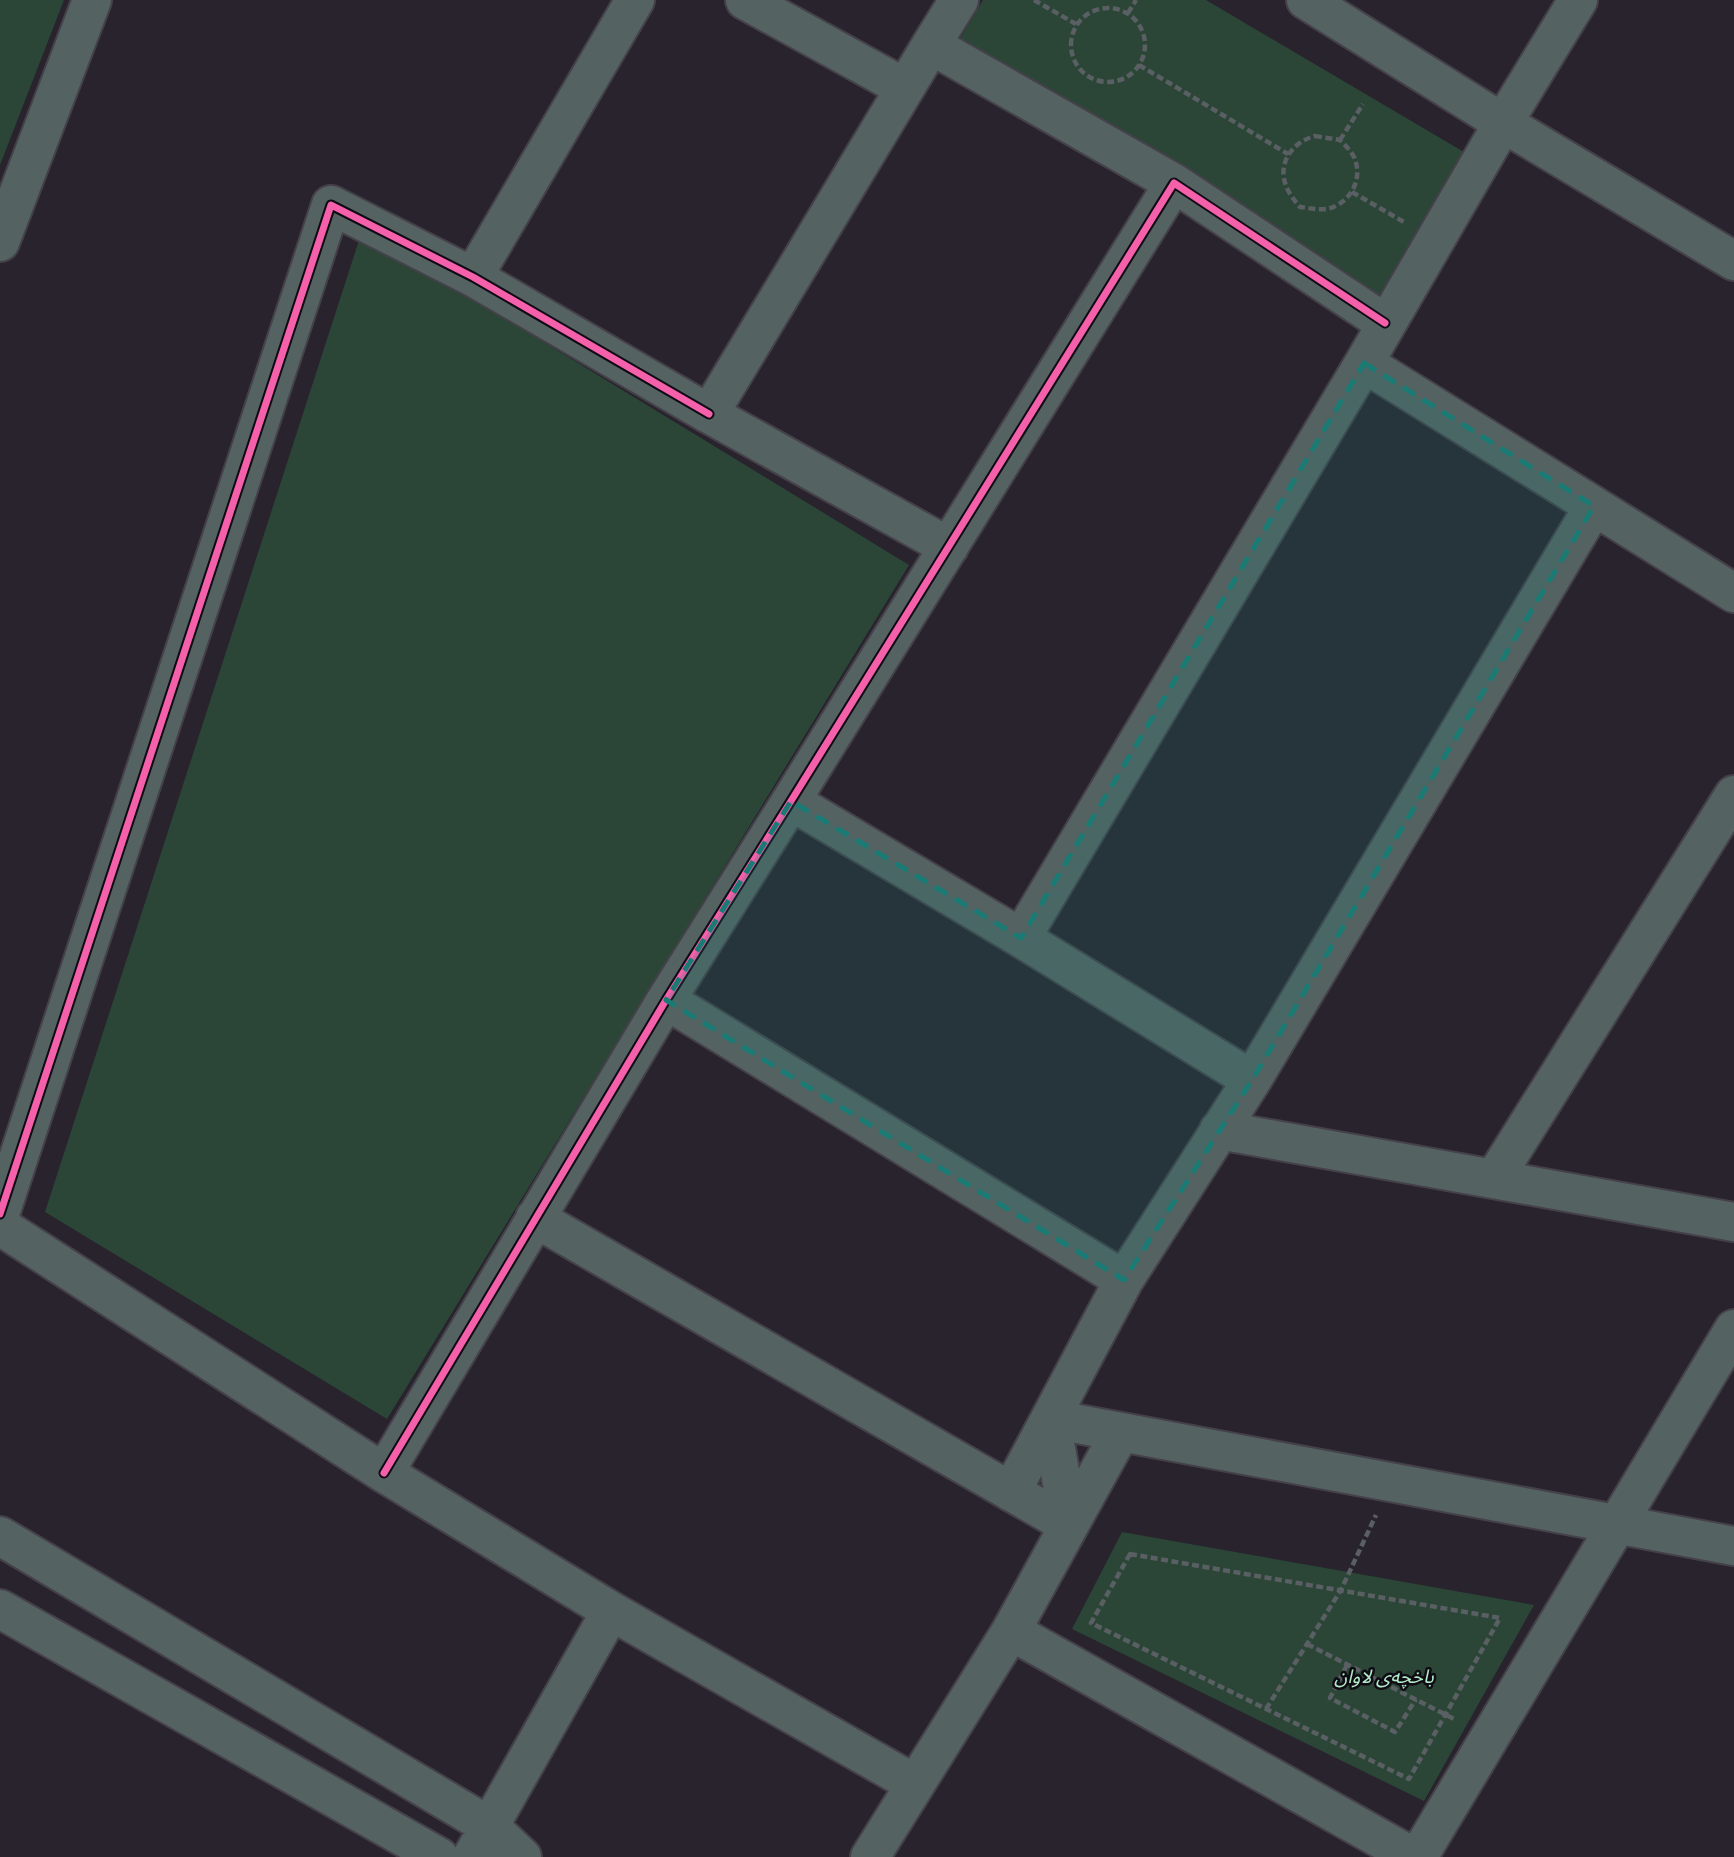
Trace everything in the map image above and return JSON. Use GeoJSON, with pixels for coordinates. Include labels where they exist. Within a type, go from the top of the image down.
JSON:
{"type":"FeatureCollection","features":[{"type":"Feature","properties":{"kind":"street"},"geometry":{"type":"LineString","coordinates":[[0,242],[92,0]]}},
{"type":"Feature","properties":{"kind":"street"},"geometry":{"type":"LineString","coordinates":[[473,277],[635,0]]}},
{"type":"Feature","properties":{"kind":"street"},"geometry":{"type":"LineString","coordinates":[[745,0],[905,88]]}},
{"type":"Feature","properties":{"kind":"street"},"geometry":{"type":"LineString","coordinates":[[709,414],[959,0]]}},
{"type":"Feature","properties":{"kind":"street"},"geometry":{"type":"LineString","coordinates":[[1307,0],[1503,123],[1734,261]]}},
{"type":"Feature","properties":{"kind":"street"},"geometry":{"type":"LineString","coordinates":[[1021,938],[1578,0]]}},
{"type":"Feature","properties":{"kind":"street"},"geometry":{"type":"LineString","coordinates":[[931,45],[1174,183],[1385,323]]}},
{"type":"Feature","properties":{"kind":"street"},"geometry":{"type":"LineString","coordinates":[[384,1473],[666,1000],[1174,183]]}},
{"type":"Feature","properties":{"kind":"street"},"geometry":{"type":"LineString","coordinates":[[0,1214],[331,205],[473,277],[709,414],[949,547]]}},
{"type":"Feature","properties":{"kind":"street"},"geometry":{"type":"LineString","coordinates":[[1364,363],[1734,593]]}},
{"type":"Feature","properties":{"kind":"street"},"geometry":{"type":"LineString","coordinates":[[1012,1492],[1124,1280],[1252,1080],[1594,506]]}},
{"type":"Feature","properties":{"kind":"street"},"geometry":{"type":"LineString","coordinates":[[1494,1180],[1734,795]]}},
{"type":"Feature","properties":{"kind":"street"},"geometry":{"type":"LineString","coordinates":[[791,801],[1252,1080]]}},
{"type":"Feature","properties":{"kind":"street"},"geometry":{"type":"LineString","coordinates":[[666,1000],[1124,1280]]}},
{"type":"Feature","properties":{"kind":"street"},"geometry":{"type":"LineString","coordinates":[[1219,1130],[1734,1222]]}},
{"type":"Feature","properties":{"kind":"street"},"geometry":{"type":"LineString","coordinates":[[535,1218],[1069,1525]]}},
{"type":"Feature","properties":{"kind":"street"},"geometry":{"type":"LineString","coordinates":[[0,1226],[384,1473],[611,1611],[915,1784]]}},
{"type":"Feature","properties":{"kind":"street"},"geometry":{"type":"LineString","coordinates":[[1011,1631],[1416,1857],[1734,1329]]}},
{"type":"Feature","properties":{"kind":"street"},"geometry":{"type":"LineString","coordinates":[[1051,1419],[1734,1546]]}},
{"type":"Feature","properties":{"kind":"street"},"geometry":{"type":"LineString","coordinates":[[1051,1419],[1069,1525]]}},
{"type":"Feature","properties":{"kind":"street"},"geometry":{"type":"LineString","coordinates":[[1012,1492],[1120,1433]]}},
{"type":"Feature","properties":{"kind":"street"},"geometry":{"type":"LineString","coordinates":[[881,1853],[915,1784],[1011,1631],[1120,1433]]}},
{"type":"Feature","properties":{"kind":"street"},"geometry":{"type":"LineString","coordinates":[[0,1536],[481,1842],[522,1857]]}},
{"type":"Feature","properties":{"kind":"street"},"geometry":{"type":"LineString","coordinates":[[0,1609],[439,1857]]}},
{"type":"Feature","properties":{"kind":"street"},"geometry":{"type":"LineString","coordinates":[[481,1842],[611,1611]]}},
{"type":"Feature","properties":{"kind":"path"},"geometry":{"type":"LineString","coordinates":[[1034,0],[1076,24]]}},
{"type":"Feature","properties":{"kind":"path"},"geometry":{"type":"LineString","coordinates":[[1128,13],[1136,0]]}},
{"type":"Feature","properties":{"kind":"path"},"geometry":{"type":"LineString","coordinates":[[1105,7],[1128,13],[1143,31],[1144,54],[1139,65],[1132,74],[1112,82],[1088,77],[1073,60],[1070,48],[1076,24],[1094,10],[1105,7]]}},
{"type":"Feature","properties":{"kind":"path"},"geometry":{"type":"LineString","coordinates":[[1139,65],[1288,154]]}},
{"type":"Feature","properties":{"kind":"path"},"geometry":{"type":"LineString","coordinates":[[1340,140],[1363,104]]}},
{"type":"Feature","properties":{"kind":"path"},"geometry":{"type":"LineString","coordinates":[[1315,136],[1340,140],[1354,157],[1357,169],[1352,192],[1335,206],[1324,209],[1300,207],[1286,188],[1283,177],[1288,154],[1305,139],[1315,136]]}},
{"type":"Feature","properties":{"kind":"path"},"geometry":{"type":"LineString","coordinates":[[1352,192],[1410,226]]}},
{"type":"Feature","properties":{"kind":"path"},"geometry":{"type":"LineString","coordinates":[[1266,1709],[1341,1590],[1391,1482]]}},
{"type":"Feature","properties":{"kind":"path"},"geometry":{"type":"LineString","coordinates":[[1130,1554],[1500,1618],[1409,1779],[1266,1709],[1091,1623],[1130,1554]]}},
{"type":"Feature","properties":{"kind":"path"},"geometry":{"type":"LineString","coordinates":[[1307,1644],[1445,1714]]}},
{"type":"Feature","properties":{"kind":"path"},"geometry":{"type":"LineString","coordinates":[[1347,1665],[1330,1698],[1395,1732],[1416,1699]]}},
{"type":"Feature","properties":{"kind":"highlighted area"},"geometry":{"type":"Polygon","coordinates":[[[1364,363],[1594,506],[1252,1080],[1124,1280],[666,1000],[791,801],[1021,938],[1364,363]]]}},
{"type":"Feature","properties":{"kind":"green space"},"geometry":{"type":"Polygon","coordinates":[[[0,0],[64,0],[0,165],[0,0]]]}},
{"type":"Feature","properties":{"kind":"green space"},"geometry":{"type":"Polygon","coordinates":[[[983,0],[1206,0],[1469,155],[1380,304],[955,47],[983,0]]]}},
{"type":"Feature","properties":{"kind":"green space"},"geometry":{"type":"Polygon","coordinates":[[[362,231],[909,565],[387,1419],[45,1212],[362,231]]]}},
{"type":"Feature","properties":{"kind":"green space","name":"باخچەی لاوان"},"geometry":{"type":"Polygon","coordinates":[[[1122,1532],[1534,1605],[1424,1801],[1072,1629],[1122,1532]]]}},
{"type":"Feature","properties":{"kind":"cycle path"},"geometry":{"type":"LineString","coordinates":[[384,1473],[666,1000],[1174,183],[1385,323]]}},
{"type":"Feature","properties":{"kind":"cycle path"},"geometry":{"type":"LineString","coordinates":[[0,1214],[331,205],[473,277],[709,414]]}}]}
